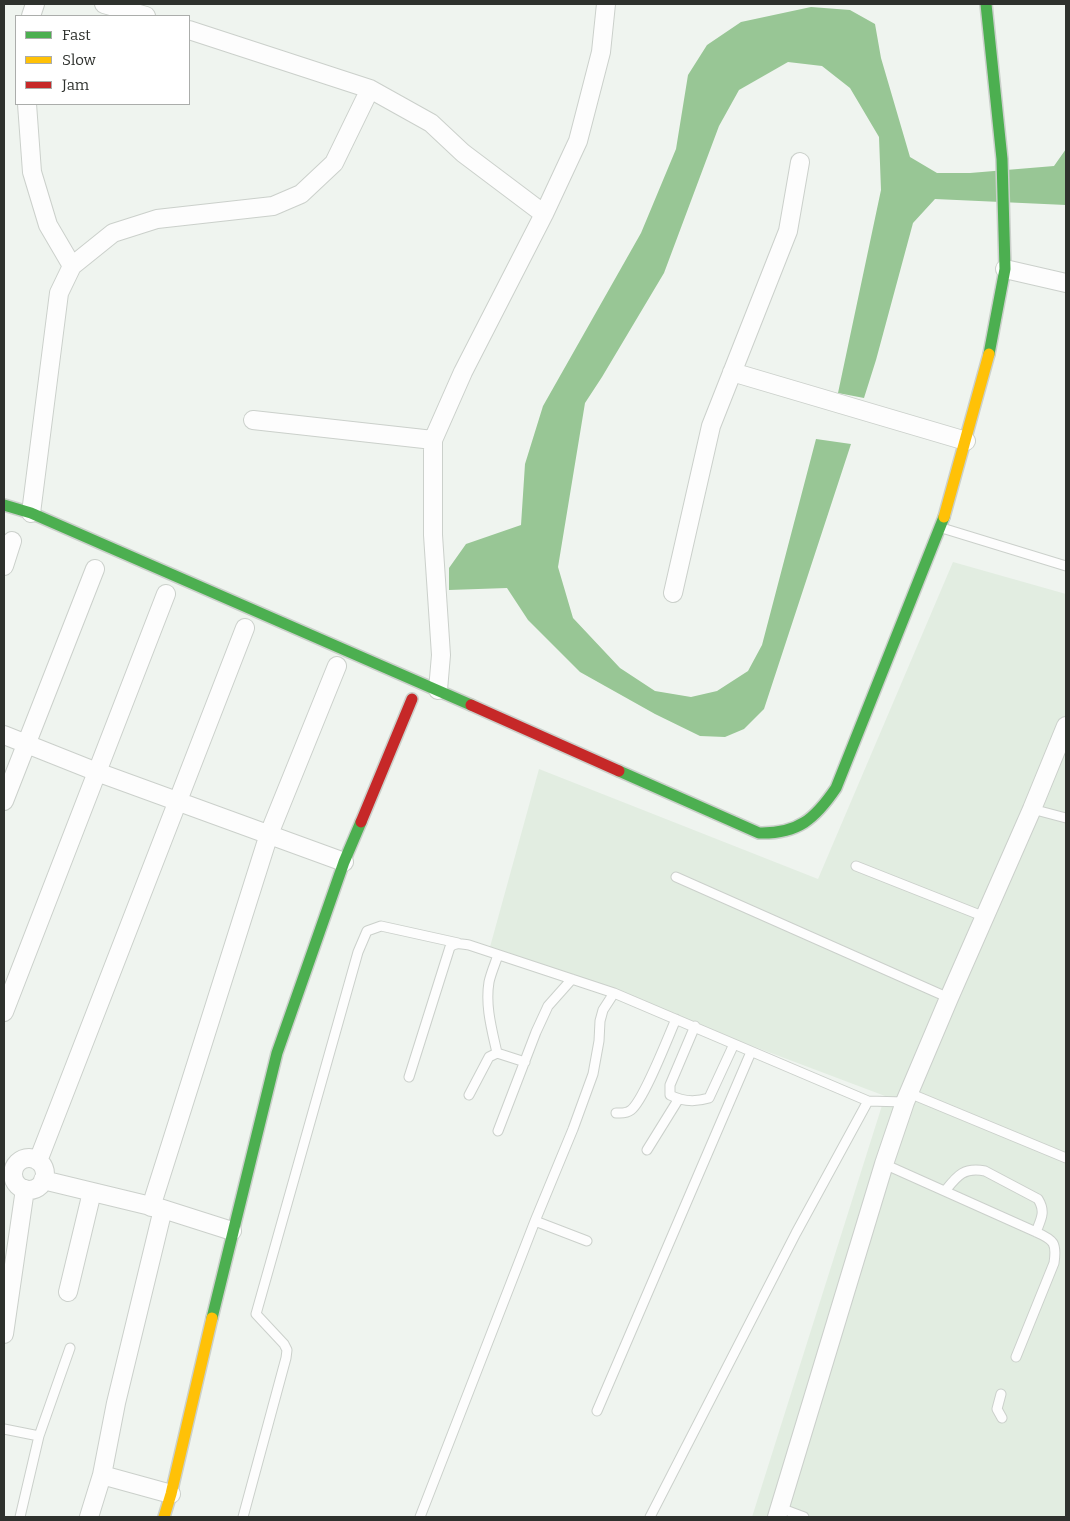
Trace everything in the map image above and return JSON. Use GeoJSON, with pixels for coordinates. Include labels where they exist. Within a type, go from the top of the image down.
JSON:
{"type":"FeatureCollection","features":[{"type":"Feature","properties":{"kind":"street"},"geometry":{"type":"LineString","coordinates":[[104,4],[137,10]]}},
{"type":"Feature","properties":{"kind":"street"},"geometry":{"type":"LineString","coordinates":[[438,690],[441,656],[433,534],[433,440],[463,372],[544,214],[578,141],[601,52],[606,4]]}},
{"type":"Feature","properties":{"kind":"street"},"geometry":{"type":"LineString","coordinates":[[4,505],[31,513],[438,690],[759,833],[782,832],[798,826],[814,816],[825,805],[836,788],[941,528],[990,351],[1006,270],[1002,159],[986,4]]}},
{"type":"Feature","properties":{"kind":"street"},"geometry":{"type":"LineString","coordinates":[[190,30],[370,89],[431,124],[463,153],[544,214]]}},
{"type":"Feature","properties":{"kind":"street"},"geometry":{"type":"LineString","coordinates":[[31,513],[58,294],[72,266],[113,233],[122,230],[158,219],[273,206],[301,194],[334,163],[370,89]]}},
{"type":"Feature","properties":{"kind":"street"},"geometry":{"type":"LineString","coordinates":[[26,105],[32,172],[48,225],[72,266]]}},
{"type":"Feature","properties":{"kind":"street"},"geometry":{"type":"LineString","coordinates":[[673,593],[711,426],[788,231],[800,162]]}},
{"type":"Feature","properties":{"kind":"street"},"geometry":{"type":"LineString","coordinates":[[1006,270],[1066,283]]}},
{"type":"Feature","properties":{"kind":"street"},"geometry":{"type":"LineString","coordinates":[[732,372],[966,441]]}},
{"type":"Feature","properties":{"kind":"street"},"geometry":{"type":"LineString","coordinates":[[253,420],[433,440]]}},
{"type":"Feature","properties":{"kind":"street"},"geometry":{"type":"LineString","coordinates":[[4,566],[12,541]]}},
{"type":"Feature","properties":{"kind":"street"},"geometry":{"type":"LineString","coordinates":[[4,801],[95,569]]}},
{"type":"Feature","properties":{"kind":"street"},"geometry":{"type":"LineString","coordinates":[[4,1012],[166,594]]}},
{"type":"Feature","properties":{"kind":"street"},"geometry":{"type":"LineString","coordinates":[[38,1161],[245,628]]}},
{"type":"Feature","properties":{"kind":"street"},"geometry":{"type":"LineString","coordinates":[[89,1517],[102,1475],[157,1208],[269,834],[337,666]]}},
{"type":"Feature","properties":{"kind":"street"},"geometry":{"type":"LineString","coordinates":[[164,1517],[232,1231],[277,1053],[344,862],[412,699]]}},
{"type":"Feature","properties":{"kind":"street"},"geometry":{"type":"LineString","coordinates":[[778,1513],[884,1164],[907,1098],[1066,726]]}},
{"type":"Feature","properties":{"kind":"street"},"geometry":{"type":"LineString","coordinates":[[4,735],[97,772],[344,862]]}},
{"type":"Feature","properties":{"kind":"street"},"geometry":{"type":"LineString","coordinates":[[28,1158],[38,1161],[44,1170],[44,1180],[36,1188],[25,1189],[16,1183],[9,1166],[28,1158]]}},
{"type":"Feature","properties":{"kind":"street"},"geometry":{"type":"LineString","coordinates":[[44,1180],[157,1208],[232,1231]]}},
{"type":"Feature","properties":{"kind":"street"},"geometry":{"type":"LineString","coordinates":[[4,1334],[25,1189]]}},
{"type":"Feature","properties":{"kind":"street"},"geometry":{"type":"LineString","coordinates":[[68,1292],[92,1192]]}},
{"type":"Feature","properties":{"kind":"street"},"geometry":{"type":"LineString","coordinates":[[102,1475],[171,1494]]}},
{"type":"Feature","properties":{"kind":"lane"},"geometry":{"type":"LineString","coordinates":[[941,528],[1066,566]]}},
{"type":"Feature","properties":{"kind":"lane"},"geometry":{"type":"LineString","coordinates":[[1032,809],[1066,818]]}},
{"type":"Feature","properties":{"kind":"lane"},"geometry":{"type":"LineString","coordinates":[[856,866],[985,917]]}},
{"type":"Feature","properties":{"kind":"lane"},"geometry":{"type":"LineString","coordinates":[[676,877],[949,998]]}},
{"type":"Feature","properties":{"kind":"lane"},"geometry":{"type":"LineString","coordinates":[[243,1517],[287,1350],[284,1344],[256,1314],[358,952],[367,931],[381,926],[469,945],[614,993],[868,1101],[907,1098],[1066,1158]]}},
{"type":"Feature","properties":{"kind":"lane"},"geometry":{"type":"LineString","coordinates":[[409,1076],[450,947],[453,944],[458,944]]}},
{"type":"Feature","properties":{"kind":"lane"},"geometry":{"type":"LineString","coordinates":[[497,1053],[489,1018],[488,996],[489,980],[498,955]]}},
{"type":"Feature","properties":{"kind":"lane"},"geometry":{"type":"LineString","coordinates":[[498,1131],[548,1006],[572,979]]}},
{"type":"Feature","properties":{"kind":"lane"},"geometry":{"type":"LineString","coordinates":[[420,1517],[535,1221],[573,1129],[593,1074],[603,1010],[614,993]]}},
{"type":"Feature","properties":{"kind":"lane"},"geometry":{"type":"LineString","coordinates":[[616,1113],[630,1111],[635,1105],[646,1087],[676,1019]]}},
{"type":"Feature","properties":{"kind":"lane"},"geometry":{"type":"LineString","coordinates":[[695,1026],[670,1085],[670,1095],[678,1100],[699,1101],[709,1098],[734,1044]]}},
{"type":"Feature","properties":{"kind":"lane"},"geometry":{"type":"LineString","coordinates":[[597,1411],[752,1052]]}},
{"type":"Feature","properties":{"kind":"lane"},"geometry":{"type":"LineString","coordinates":[[469,1095],[489,1057],[497,1053],[525,1062]]}},
{"type":"Feature","properties":{"kind":"lane"},"geometry":{"type":"LineString","coordinates":[[647,1150],[678,1100]]}},
{"type":"Feature","properties":{"kind":"lane"},"geometry":{"type":"LineString","coordinates":[[650,1517],[796,1233],[868,1101]]}},
{"type":"Feature","properties":{"kind":"lane"},"geometry":{"type":"LineString","coordinates":[[884,1164],[1050,1238],[1056,1252],[1054,1263],[1016,1357]]}},
{"type":"Feature","properties":{"kind":"lane"},"geometry":{"type":"LineString","coordinates":[[945,1191],[958,1176],[965,1172],[975,1169],[984,1171],[1038,1199],[1043,1206],[1042,1217],[1036,1232]]}},
{"type":"Feature","properties":{"kind":"lane"},"geometry":{"type":"LineString","coordinates":[[535,1221],[587,1242]]}},
{"type":"Feature","properties":{"kind":"lane"},"geometry":{"type":"LineString","coordinates":[[20,1517],[39,1436],[70,1348]]}},
{"type":"Feature","properties":{"kind":"lane"},"geometry":{"type":"LineString","coordinates":[[1001,1394],[997,1409],[1002,1418]]}},
{"type":"Feature","properties":{"kind":"lane"},"geometry":{"type":"LineString","coordinates":[[4,1429],[39,1436]]}},
{"type":"Feature","properties":{"kind":"lane"},"geometry":{"type":"LineString","coordinates":[[778,1513],[804,1517]]}},
{"type":"Feature","properties":{"kind":"shaded area"},"geometry":{"type":"Polygon","coordinates":[[[811,7],[850,10],[875,24],[881,58],[910,157],[937,173],[970,173],[1054,166],[1066,149],[1066,205],[935,199],[913,223],[864,398],[838,393],[881,190],[879,137],[850,88],[822,66],[788,62],[739,90],[719,126],[664,273],[585,403],[558,567],[573,618],[620,668],[655,691],[691,697],[717,691],[748,671],[762,645],[816,439],[851,444],[764,709],[744,729],[725,737],[700,736],[655,714],[580,672],[528,620],[507,588],[449,590],[449,568],[466,544],[521,525],[525,464],[543,406],[641,233],[676,149],[688,75],[707,45],[741,22],[811,7]]]}},
{"type":"Feature","properties":{"kind":"shaded area"},"geometry":{"type":"Polygon","coordinates":[[[953,562],[1066,594],[1066,1517],[752,1517],[885,1096],[490,947],[539,769],[818,879],[953,562]]]}},
{"type":"Feature","properties":{"kind":"traffic: fast"},"geometry":{"type":"LineString","coordinates":[[986,4],[1002,159],[1005,269],[989,354]]}},
{"type":"Feature","properties":{"kind":"traffic: fast"},"geometry":{"type":"LineString","coordinates":[[4,505],[31,513],[471,705]]}},
{"type":"Feature","properties":{"kind":"traffic: fast"},"geometry":{"type":"LineString","coordinates":[[619,771],[759,833],[785,831],[813,816],[836,788],[944,517]]}},
{"type":"Feature","properties":{"kind":"traffic: fast"},"geometry":{"type":"LineString","coordinates":[[212,1318],[277,1053],[344,862],[361,822]]}},
{"type":"Feature","properties":{"kind":"traffic: slow"},"geometry":{"type":"LineString","coordinates":[[944,517],[989,354]]}},
{"type":"Feature","properties":{"kind":"traffic: slow"},"geometry":{"type":"LineString","coordinates":[[164,1517],[212,1318]]}},
{"type":"Feature","properties":{"kind":"traffic: jam"},"geometry":{"type":"LineString","coordinates":[[361,822],[412,699]]}},
{"type":"Feature","properties":{"kind":"traffic: jam"},"geometry":{"type":"LineString","coordinates":[[471,705],[619,771]]}}]}
